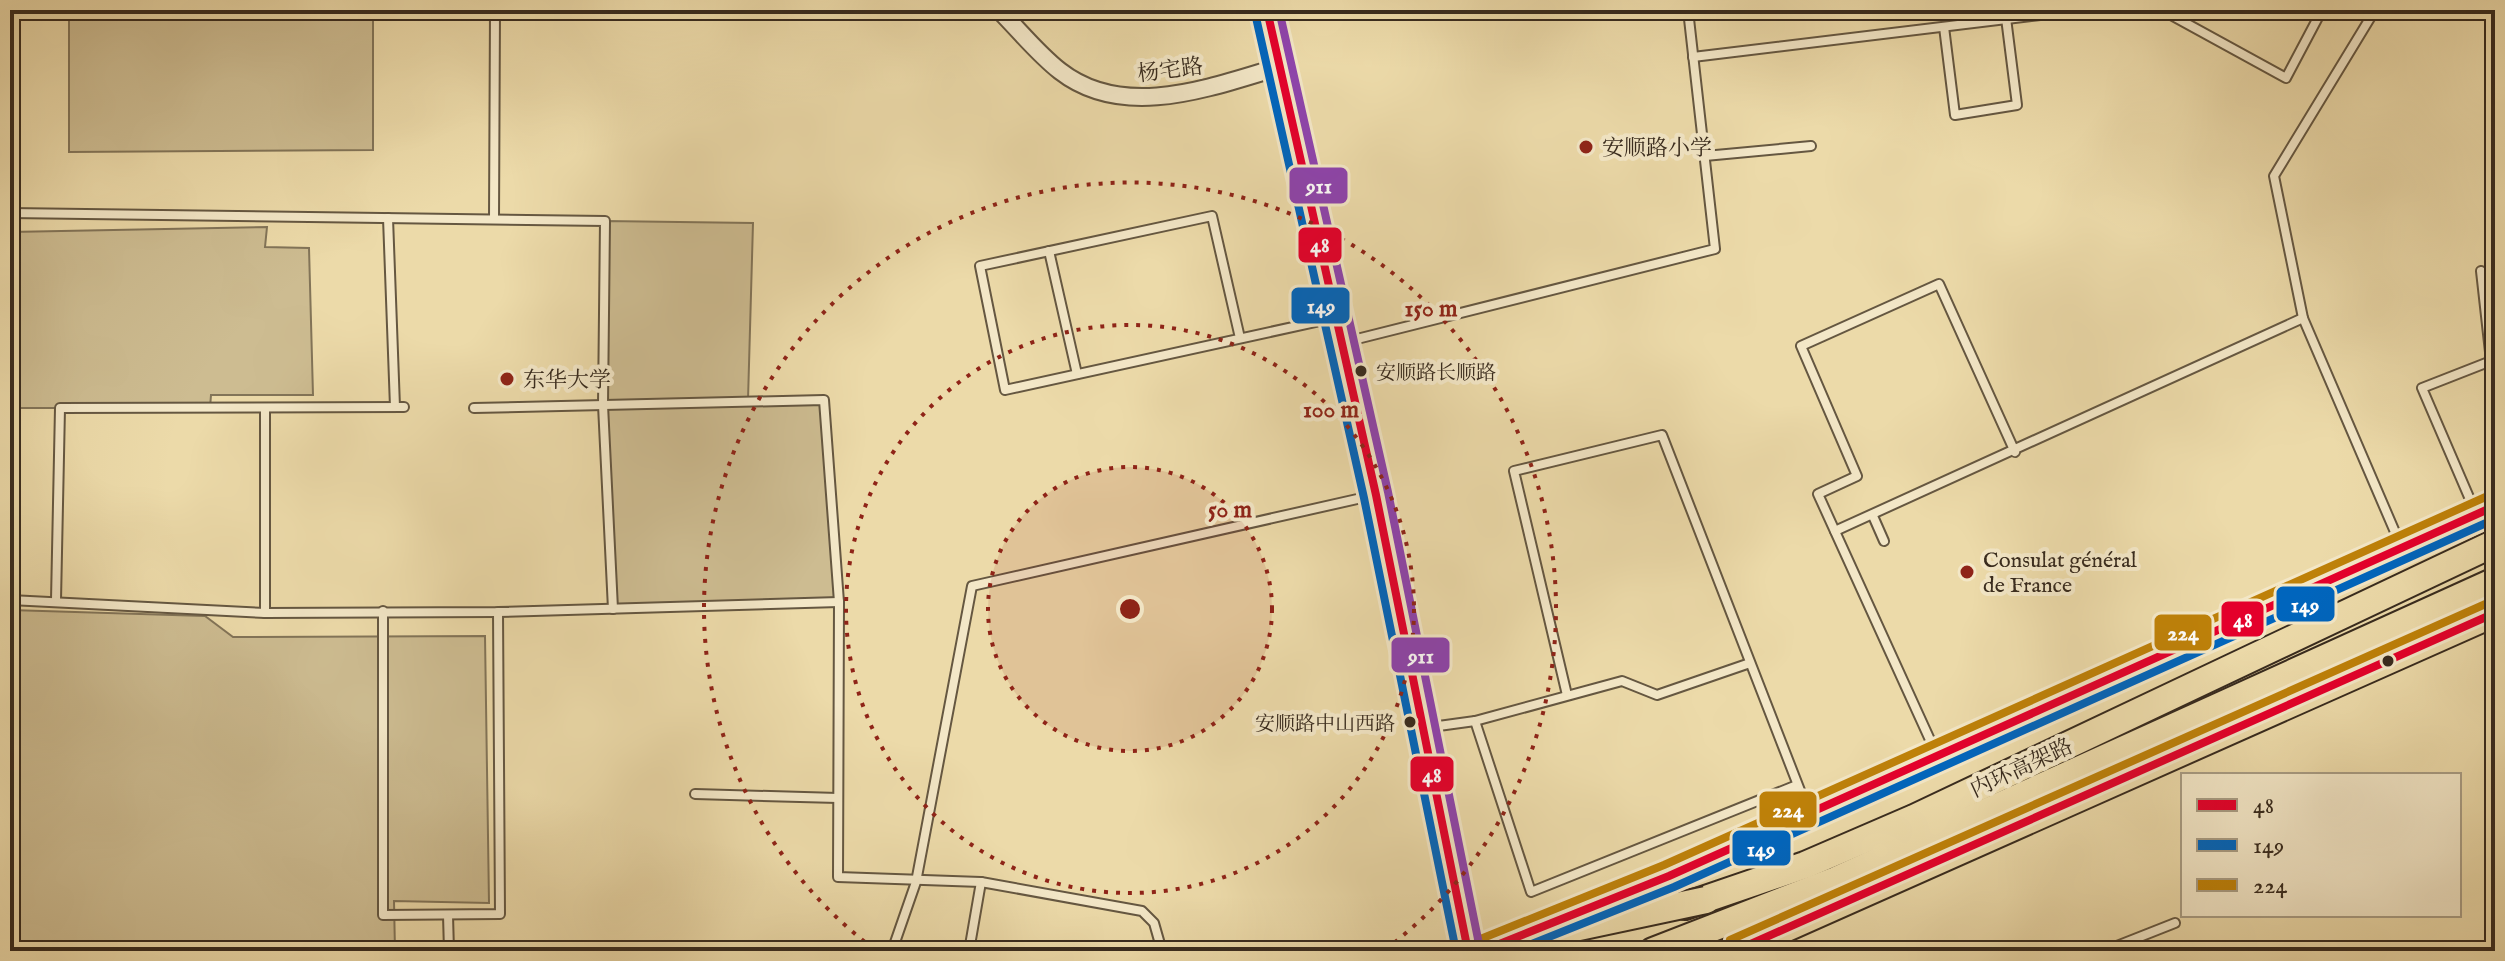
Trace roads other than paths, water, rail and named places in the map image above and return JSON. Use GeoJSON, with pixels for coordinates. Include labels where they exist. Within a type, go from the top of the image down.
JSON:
{"type":"FeatureCollection","features":[{"type":"Feature","properties":{"kind":"main road"},"geometry":{"type":"LineString","coordinates":[[1482,951],[1669,876],[1936,754],[2486,511]]}},
{"type":"Feature","properties":{"kind":"main road","name":"内环高架路"},"geometry":{"type":"LineString","coordinates":[[1531,951],[1706,900],[1805,865],[1914,818],[2495,543]]}},
{"type":"Feature","properties":{"kind":"main road","name":"内环高架路"},"geometry":{"type":"LineString","coordinates":[[1653,951],[1836,880],[2495,581]]}},
{"type":"Feature","properties":{"kind":"main road"},"geometry":{"type":"LineString","coordinates":[[1735,951],[2495,613]]}},
{"type":"Feature","properties":{"kind":"main road"},"geometry":{"type":"LineString","coordinates":[[1467,951],[1706,900]]}},
{"type":"Feature","properties":{"kind":"street","name":"杨宅路"},"geometry":{"type":"LineString","coordinates":[[999,10],[1059,71],[1078,83],[1115,95],[1151,97],[1203,90],[1279,67]]}},
{"type":"Feature","properties":{"kind":"street"},"geometry":{"type":"LineString","coordinates":[[1267,10],[1376,495],[1467,951]]}},
{"type":"Feature","properties":{"kind":"street"},"geometry":{"type":"LineString","coordinates":[[2485,10],[2495,15]]}},
{"type":"Feature","properties":{"kind":"lane"},"geometry":{"type":"LineString","coordinates":[[494,219],[495,10]]}},
{"type":"Feature","properties":{"kind":"lane"},"geometry":{"type":"LineString","coordinates":[[1340,344],[1715,249],[1688,10]]}},
{"type":"Feature","properties":{"kind":"lane"},"geometry":{"type":"LineString","coordinates":[[1693,57],[1944,27],[2021,13],[2049,14],[2049,10]]}},
{"type":"Feature","properties":{"kind":"lane"},"geometry":{"type":"LineString","coordinates":[[2174,10],[2171,15],[2286,78],[2322,10]]}},
{"type":"Feature","properties":{"kind":"lane"},"geometry":{"type":"LineString","coordinates":[[2375,10],[2274,176],[2303,318],[2402,548]]}},
{"type":"Feature","properties":{"kind":"lane"},"geometry":{"type":"LineString","coordinates":[[1944,27],[1955,115],[2017,105],[2006,18]]}},
{"type":"Feature","properties":{"kind":"lane"},"geometry":{"type":"LineString","coordinates":[[1705,156],[1811,146]]}},
{"type":"Feature","properties":{"kind":"lane"},"geometry":{"type":"LineString","coordinates":[[10,213],[605,221],[603,405],[613,609]]}},
{"type":"Feature","properties":{"kind":"lane"},"geometry":{"type":"LineString","coordinates":[[1240,338],[1212,216],[980,266],[1005,390],[1240,338],[1334,317]]}},
{"type":"Feature","properties":{"kind":"lane"},"geometry":{"type":"LineString","coordinates":[[56,600],[60,408],[399,407],[388,218]]}},
{"type":"Feature","properties":{"kind":"lane"},"geometry":{"type":"LineString","coordinates":[[1049,251],[1077,374]]}},
{"type":"Feature","properties":{"kind":"lane"},"geometry":{"type":"LineString","coordinates":[[2481,271],[2491,361],[2422,388],[2486,511]]}},
{"type":"Feature","properties":{"kind":"lane"},"geometry":{"type":"LineString","coordinates":[[1936,754],[1818,494],[1857,476],[1801,346],[1939,284],[2015,452]]}},
{"type":"Feature","properties":{"kind":"lane"},"geometry":{"type":"LineString","coordinates":[[1835,531],[2015,452],[2303,318]]}},
{"type":"Feature","properties":{"kind":"lane"},"geometry":{"type":"LineString","coordinates":[[474,408],[824,400],[839,602],[838,877],[981,882],[1142,911],[1154,923],[1162,951]]}},
{"type":"Feature","properties":{"kind":"lane"},"geometry":{"type":"LineString","coordinates":[[265,408],[265,613]]}},
{"type":"Feature","properties":{"kind":"lane"},"geometry":{"type":"LineString","coordinates":[[1567,695],[1514,471],[1662,435],[1808,812]]}},
{"type":"Feature","properties":{"kind":"lane"},"geometry":{"type":"LineString","coordinates":[[892,951],[916,882],[972,586],[1376,495]]}},
{"type":"Feature","properties":{"kind":"lane"},"geometry":{"type":"LineString","coordinates":[[1873,516],[1884,541]]}},
{"type":"Feature","properties":{"kind":"lane"},"geometry":{"type":"LineString","coordinates":[[10,600],[265,613],[498,612],[839,602]]}},
{"type":"Feature","properties":{"kind":"lane"},"geometry":{"type":"LineString","coordinates":[[383,611],[383,915],[500,914],[498,612]]}},
{"type":"Feature","properties":{"kind":"lane"},"geometry":{"type":"LineString","coordinates":[[1423,728],[1475,721],[1622,681],[1657,695],[1750,663]]}},
{"type":"Feature","properties":{"kind":"lane"},"geometry":{"type":"LineString","coordinates":[[1475,721],[1531,892],[1797,785]]}},
{"type":"Feature","properties":{"kind":"lane"},"geometry":{"type":"LineString","coordinates":[[695,794],[838,798]]}},
{"type":"Feature","properties":{"kind":"lane"},"geometry":{"type":"LineString","coordinates":[[969,951],[981,882]]}},
{"type":"Feature","properties":{"kind":"lane"},"geometry":{"type":"LineString","coordinates":[[448,915],[449,951]]}},
{"type":"Feature","properties":{"kind":"lane"},"geometry":{"type":"LineString","coordinates":[[2104,951],[2175,923]]}},
{"type":"Feature","properties":{"kind":"place","name":"安顺路小学"},"geometry":{"type":"Point","coordinates":[1586,147]}},
{"type":"Feature","properties":{"kind":"place","name":"安顺路长顺路"},"geometry":{"type":"Point","coordinates":[1361,371]}},
{"type":"Feature","properties":{"kind":"place","name":"东华大学"},"geometry":{"type":"Point","coordinates":[507,379]}},
{"type":"Feature","properties":{"kind":"place","name":"Consulat général de France"},"geometry":{"type":"Point","coordinates":[1967,572]}},
{"type":"Feature","properties":{"kind":"place","name":"安顺路中山西路"},"geometry":{"type":"Point","coordinates":[1410,722]}}]}
